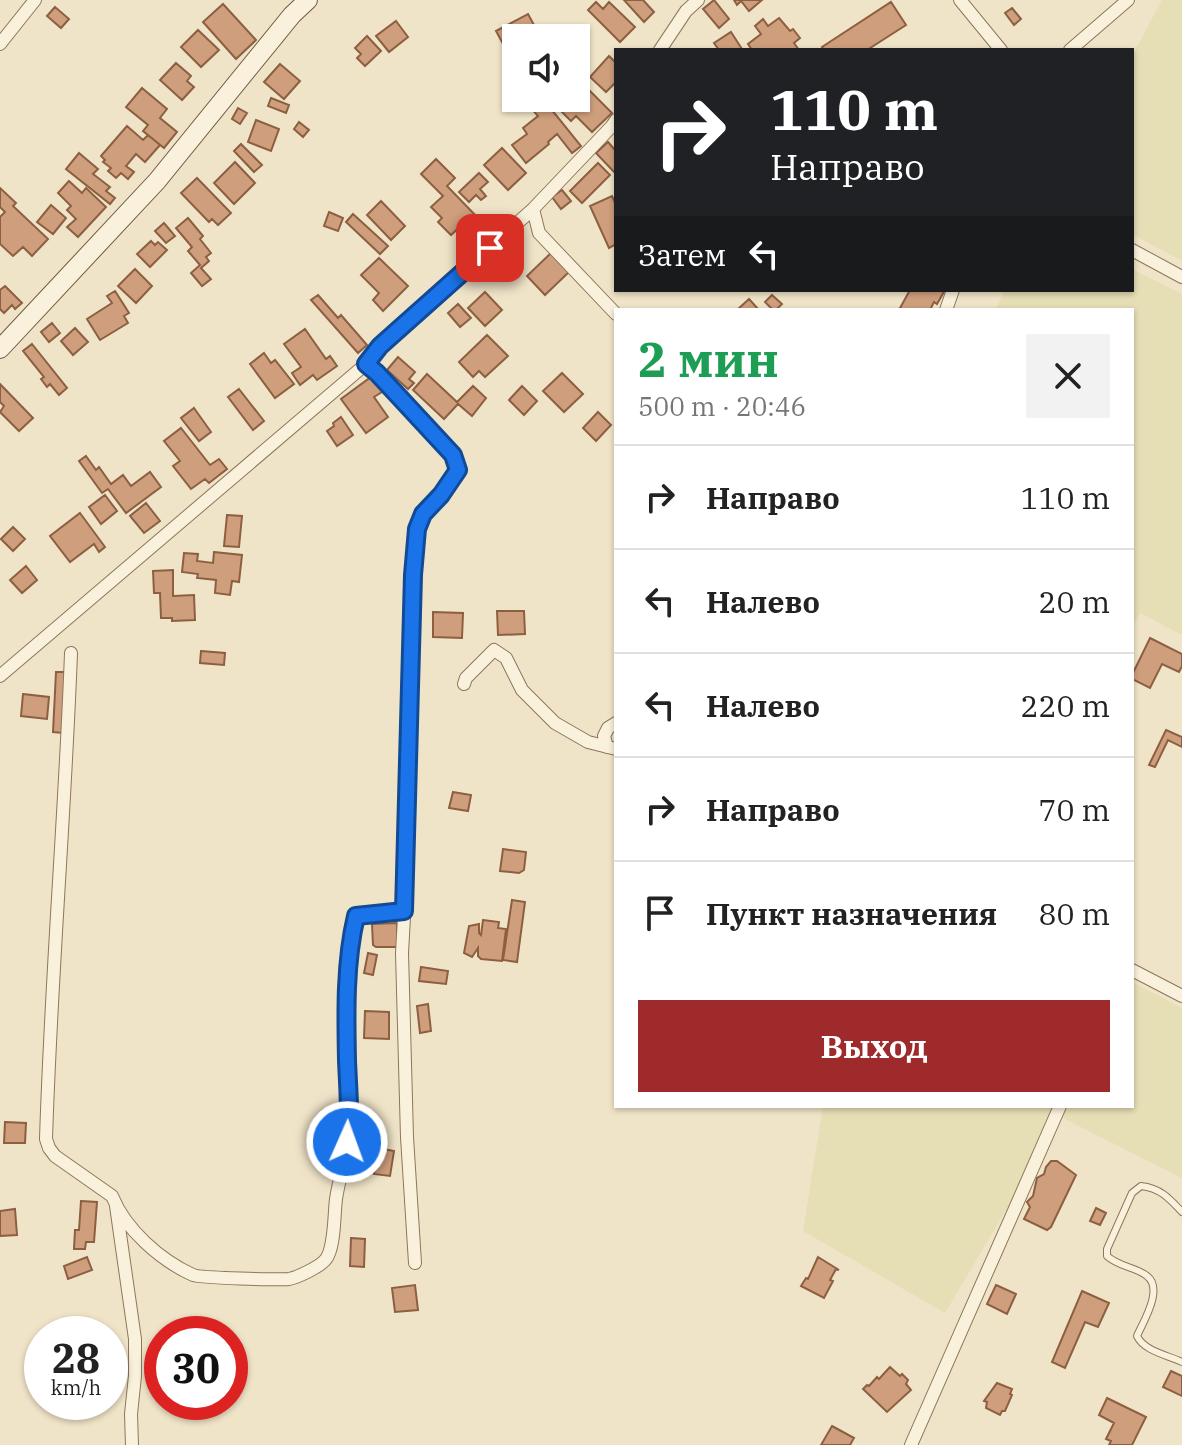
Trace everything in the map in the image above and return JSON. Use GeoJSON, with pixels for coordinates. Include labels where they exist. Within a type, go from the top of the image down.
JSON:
{"type":"FeatureCollection","features":[{"type":"Feature","properties":{"kind":"street"},"geometry":{"type":"LineString","coordinates":[[0,44],[35,0]]}},
{"type":"Feature","properties":{"kind":"street"},"geometry":{"type":"LineString","coordinates":[[0,349],[157,181],[292,15],[308,0]]}},
{"type":"Feature","properties":{"kind":"street"},"geometry":{"type":"LineString","coordinates":[[661,48],[686,11],[698,0]]}},
{"type":"Feature","properties":{"kind":"street"},"geometry":{"type":"LineString","coordinates":[[960,0],[999,48]]}},
{"type":"Feature","properties":{"kind":"street"},"geometry":{"type":"LineString","coordinates":[[1072,48],[1128,0]]}},
{"type":"Feature","properties":{"kind":"street"},"geometry":{"type":"LineString","coordinates":[[0,676],[366,364],[380,346],[533,209],[614,123]]}},
{"type":"Feature","properties":{"kind":"street"},"geometry":{"type":"LineString","coordinates":[[533,209],[539,233],[614,312]]}},
{"type":"Feature","properties":{"kind":"street"},"geometry":{"type":"LineString","coordinates":[[1134,251],[1182,277]]}},
{"type":"Feature","properties":{"kind":"street"},"geometry":{"type":"LineString","coordinates":[[366,364],[453,455],[458,470],[423,514],[417,529],[413,575],[402,953],[407,1137],[415,1263]]}},
{"type":"Feature","properties":{"kind":"street"},"geometry":{"type":"LineString","coordinates":[[464,684],[466,678],[494,650],[506,658],[522,690],[555,723],[588,742],[612,748]]}},
{"type":"Feature","properties":{"kind":"street"},"geometry":{"type":"LineString","coordinates":[[71,653],[50,1007],[46,1139],[55,1156],[112,1196],[115,1205],[135,1339],[132,1445]]}},
{"type":"Feature","properties":{"kind":"street"},"geometry":{"type":"LineString","coordinates":[[612,748],[604,736],[614,724]]}},
{"type":"Feature","properties":{"kind":"street"},"geometry":{"type":"LineString","coordinates":[[115,1205],[144,1243],[170,1263],[196,1277],[289,1279],[315,1268],[327,1258],[350,1123],[347,1045],[350,943],[356,916],[404,911]]}},
{"type":"Feature","properties":{"kind":"street"},"geometry":{"type":"LineString","coordinates":[[1134,971],[1182,996]]}},
{"type":"Feature","properties":{"kind":"street"},"geometry":{"type":"LineString","coordinates":[[911,1445],[1059,1108]]}},
{"type":"Feature","properties":{"kind":"lane"},"geometry":{"type":"LineString","coordinates":[[1182,1212],[1165,1193],[1141,1186],[1132,1193],[1107,1249],[1107,1256],[1112,1261],[1148,1277],[1154,1287],[1154,1298],[1138,1340],[1182,1362]]}},
{"type":"Feature","properties":{"kind":"shaded area"},"geometry":{"type":"Polygon","coordinates":[[[1162,0],[1182,0],[1182,261],[1134,235],[1134,52],[1162,0]]]}},
{"type":"Feature","properties":{"kind":"shaded area"},"geometry":{"type":"Polygon","coordinates":[[[1134,270],[1182,294],[1182,635],[1140,613],[1134,624],[1134,308],[996,308],[1004,292],[1134,292],[1134,270]]]}},
{"type":"Feature","properties":{"kind":"shaded area"},"geometry":{"type":"Polygon","coordinates":[[[1134,983],[1182,1008],[1182,1178],[1061,1117],[945,1313],[803,1231],[823,1108],[1134,1108],[1134,983]]]}},
{"type":"Feature","properties":{"kind":"building"},"geometry":{"type":"Polygon","coordinates":[[[624,0],[643,0],[654,12],[644,22],[624,0]]]}},
{"type":"Feature","properties":{"kind":"building"},"geometry":{"type":"Polygon","coordinates":[[[714,0],[729,19],[719,28],[703,9],[714,0]]]}},
{"type":"Feature","properties":{"kind":"building"},"geometry":{"type":"Polygon","coordinates":[[[734,0],[762,0],[749,11],[741,1],[737,5],[734,0]]]}},
{"type":"Feature","properties":{"kind":"building"},"geometry":{"type":"Polygon","coordinates":[[[596,2],[603,9],[609,2],[635,27],[620,42],[588,10],[596,2]]]}},
{"type":"Feature","properties":{"kind":"building"},"geometry":{"type":"Polygon","coordinates":[[[891,2],[906,25],[870,48],[822,47],[891,2]]]}},
{"type":"Feature","properties":{"kind":"building"},"geometry":{"type":"Polygon","coordinates":[[[223,4],[256,40],[236,59],[203,22],[223,4]]]}},
{"type":"Feature","properties":{"kind":"building"},"geometry":{"type":"Polygon","coordinates":[[[55,7],[69,19],[61,28],[47,16],[55,7]]]}},
{"type":"Feature","properties":{"kind":"building"},"geometry":{"type":"Polygon","coordinates":[[[1012,8],[1021,19],[1014,25],[1005,13],[1012,8]]]}},
{"type":"Feature","properties":{"kind":"building"},"geometry":{"type":"Polygon","coordinates":[[[528,14],[533,24],[509,24],[528,14]]]}},
{"type":"Feature","properties":{"kind":"building"},"geometry":{"type":"Polygon","coordinates":[[[779,18],[800,38],[794,43],[798,48],[751,48],[748,44],[761,34],[755,26],[763,19],[768,26],[779,18]]]}},
{"type":"Feature","properties":{"kind":"building"},"geometry":{"type":"Polygon","coordinates":[[[396,21],[408,37],[389,52],[376,36],[396,21]]]}},
{"type":"Feature","properties":{"kind":"building"},"geometry":{"type":"Polygon","coordinates":[[[502,28],[502,42],[496,31],[502,28]]]}},
{"type":"Feature","properties":{"kind":"building"},"geometry":{"type":"Polygon","coordinates":[[[198,30],[219,50],[201,67],[181,47],[198,30]]]}},
{"type":"Feature","properties":{"kind":"building"},"geometry":{"type":"Polygon","coordinates":[[[731,32],[741,48],[718,48],[714,43],[731,32]]]}},
{"type":"Feature","properties":{"kind":"building"},"geometry":{"type":"Polygon","coordinates":[[[367,36],[381,51],[365,66],[357,58],[361,54],[355,48],[367,36]]]}},
{"type":"Feature","properties":{"kind":"building"},"geometry":{"type":"Polygon","coordinates":[[[609,56],[614,61],[614,84],[606,92],[590,77],[609,56]]]}},
{"type":"Feature","properties":{"kind":"building"},"geometry":{"type":"Polygon","coordinates":[[[176,63],[191,76],[187,81],[194,87],[182,100],[160,80],[176,63]]]}},
{"type":"Feature","properties":{"kind":"building"},"geometry":{"type":"Polygon","coordinates":[[[280,64],[300,81],[284,99],[264,82],[280,64]]]}},
{"type":"Feature","properties":{"kind":"building"},"geometry":{"type":"Polygon","coordinates":[[[142,88],[167,109],[160,118],[177,132],[164,148],[143,131],[148,125],[126,107],[142,88]]]}},
{"type":"Feature","properties":{"kind":"building"},"geometry":{"type":"Polygon","coordinates":[[[590,91],[612,113],[592,132],[576,116],[571,121],[562,112],[590,112],[590,91]]]}},
{"type":"Feature","properties":{"kind":"building"},"geometry":{"type":"Polygon","coordinates":[[[271,98],[289,105],[286,113],[268,106],[271,98]]]}},
{"type":"Feature","properties":{"kind":"building"},"geometry":{"type":"Polygon","coordinates":[[[238,108],[247,113],[240,124],[232,119],[238,108]]]}},
{"type":"Feature","properties":{"kind":"building"},"geometry":{"type":"Polygon","coordinates":[[[534,112],[554,112],[581,146],[572,153],[557,134],[526,163],[512,145],[527,134],[523,128],[538,116],[534,112]]]}},
{"type":"Feature","properties":{"kind":"building"},"geometry":{"type":"Polygon","coordinates":[[[256,120],[279,129],[271,151],[248,142],[256,120]]]}},
{"type":"Feature","properties":{"kind":"building"},"geometry":{"type":"Polygon","coordinates":[[[299,122],[309,130],[303,137],[294,129],[299,122]]]}},
{"type":"Feature","properties":{"kind":"building"},"geometry":{"type":"Polygon","coordinates":[[[127,126],[143,140],[148,135],[160,145],[145,162],[136,154],[126,166],[134,172],[128,179],[121,173],[116,178],[108,171],[111,168],[101,156],[127,126]]]}},
{"type":"Feature","properties":{"kind":"building"},"geometry":{"type":"Polygon","coordinates":[[[608,142],[614,149],[614,172],[596,153],[608,142]]]}},
{"type":"Feature","properties":{"kind":"building"},"geometry":{"type":"Polygon","coordinates":[[[241,144],[262,165],[254,172],[234,151],[241,144]]]}},
{"type":"Feature","properties":{"kind":"building"},"geometry":{"type":"Polygon","coordinates":[[[502,148],[526,173],[508,190],[484,165],[502,148]]]}},
{"type":"Feature","properties":{"kind":"building"},"geometry":{"type":"Polygon","coordinates":[[[79,153],[98,169],[93,174],[110,187],[106,191],[115,198],[110,204],[66,169],[79,153]]]}},
{"type":"Feature","properties":{"kind":"building"},"geometry":{"type":"Polygon","coordinates":[[[436,159],[455,178],[447,186],[479,219],[469,228],[464,223],[451,235],[438,222],[442,218],[431,207],[443,196],[421,174],[436,159]]]}},
{"type":"Feature","properties":{"kind":"building"},"geometry":{"type":"Polygon","coordinates":[[[235,162],[255,183],[234,204],[214,183],[235,162]]]}},
{"type":"Feature","properties":{"kind":"building"},"geometry":{"type":"Polygon","coordinates":[[[598,163],[610,175],[582,203],[570,191],[598,163]]]}},
{"type":"Feature","properties":{"kind":"building"},"geometry":{"type":"Polygon","coordinates":[[[479,173],[488,182],[480,189],[486,196],[481,200],[476,195],[469,202],[459,192],[479,173]]]}},
{"type":"Feature","properties":{"kind":"building"},"geometry":{"type":"Polygon","coordinates":[[[197,178],[231,213],[218,225],[212,219],[209,222],[181,193],[197,178]]]}},
{"type":"Feature","properties":{"kind":"building"},"geometry":{"type":"Polygon","coordinates":[[[69,181],[82,193],[86,188],[106,207],[78,237],[67,227],[76,219],[67,210],[71,206],[58,193],[69,181]]]}},
{"type":"Feature","properties":{"kind":"building"},"geometry":{"type":"Polygon","coordinates":[[[0,188],[16,203],[13,206],[48,239],[32,256],[23,247],[13,256],[0,244],[0,217],[5,212],[0,207],[0,188]]]}},
{"type":"Feature","properties":{"kind":"building"},"geometry":{"type":"Polygon","coordinates":[[[562,190],[571,201],[561,209],[552,197],[562,190]]]}},
{"type":"Feature","properties":{"kind":"building"},"geometry":{"type":"Polygon","coordinates":[[[612,196],[614,245],[609,248],[590,206],[612,196]]]}},
{"type":"Feature","properties":{"kind":"building"},"geometry":{"type":"Polygon","coordinates":[[[381,201],[405,226],[391,240],[367,215],[381,201]]]}},
{"type":"Feature","properties":{"kind":"building"},"geometry":{"type":"Polygon","coordinates":[[[51,205],[66,218],[53,234],[37,222],[51,205]]]}},
{"type":"Feature","properties":{"kind":"building"},"geometry":{"type":"Polygon","coordinates":[[[329,212],[343,218],[338,231],[324,226],[329,212]]]}},
{"type":"Feature","properties":{"kind":"building"},"geometry":{"type":"Polygon","coordinates":[[[353,214],[388,246],[380,254],[346,222],[353,214]]]}},
{"type":"Feature","properties":{"kind":"building"},"geometry":{"type":"Polygon","coordinates":[[[188,218],[203,236],[200,239],[211,253],[206,257],[209,261],[201,268],[211,279],[202,286],[191,273],[200,265],[188,251],[192,247],[176,228],[188,218]]]}},
{"type":"Feature","properties":{"kind":"building"},"geometry":{"type":"Polygon","coordinates":[[[164,223],[175,236],[166,243],[155,231],[164,223]]]}},
{"type":"Feature","properties":{"kind":"building"},"geometry":{"type":"Polygon","coordinates":[[[151,241],[155,245],[158,242],[167,250],[150,267],[137,254],[151,241]]]}},
{"type":"Feature","properties":{"kind":"building"},"geometry":{"type":"Polygon","coordinates":[[[552,252],[570,271],[545,295],[527,276],[552,252]]]}},
{"type":"Feature","properties":{"kind":"building"},"geometry":{"type":"Polygon","coordinates":[[[379,258],[408,286],[383,311],[373,300],[379,293],[361,275],[379,258]]]}},
{"type":"Feature","properties":{"kind":"building"},"geometry":{"type":"Polygon","coordinates":[[[135,269],[152,286],[136,303],[118,286],[135,269]]]}},
{"type":"Feature","properties":{"kind":"building"},"geometry":{"type":"Polygon","coordinates":[[[5,286],[22,303],[15,309],[12,305],[4,313],[0,309],[0,290],[5,286]]]}},
{"type":"Feature","properties":{"kind":"building"},"geometry":{"type":"Polygon","coordinates":[[[115,291],[129,313],[124,316],[128,323],[100,340],[87,319],[112,303],[107,296],[115,291]]]}},
{"type":"Feature","properties":{"kind":"building"},"geometry":{"type":"Polygon","coordinates":[[[485,292],[502,310],[485,326],[468,308],[485,292]]]}},
{"type":"Feature","properties":{"kind":"building"},"geometry":{"type":"Polygon","coordinates":[[[909,292],[944,292],[931,308],[900,308],[909,292]]]}},
{"type":"Feature","properties":{"kind":"building"},"geometry":{"type":"Polygon","coordinates":[[[318,295],[338,318],[341,315],[367,345],[358,353],[311,300],[318,295]]]}},
{"type":"Feature","properties":{"kind":"building"},"geometry":{"type":"Polygon","coordinates":[[[772,295],[782,304],[771,308],[765,302],[772,295]]]}},
{"type":"Feature","properties":{"kind":"building"},"geometry":{"type":"Polygon","coordinates":[[[749,299],[757,308],[739,308],[749,299]]]}},
{"type":"Feature","properties":{"kind":"building"},"geometry":{"type":"Polygon","coordinates":[[[458,304],[471,318],[460,327],[448,313],[458,304]]]}},
{"type":"Feature","properties":{"kind":"building"},"geometry":{"type":"Polygon","coordinates":[[[52,323],[60,333],[49,342],[41,332],[52,323]]]}},
{"type":"Feature","properties":{"kind":"building"},"geometry":{"type":"Polygon","coordinates":[[[75,328],[88,342],[73,355],[61,341],[75,328]]]}},
{"type":"Feature","properties":{"kind":"building"},"geometry":{"type":"Polygon","coordinates":[[[305,329],[326,359],[330,356],[337,366],[317,380],[313,375],[300,385],[292,373],[301,367],[284,344],[305,329]]]}},
{"type":"Feature","properties":{"kind":"building"},"geometry":{"type":"Polygon","coordinates":[[[487,335],[508,356],[485,377],[479,371],[473,377],[459,362],[487,335]]]}},
{"type":"Feature","properties":{"kind":"building"},"geometry":{"type":"Polygon","coordinates":[[[32,344],[67,388],[59,395],[50,384],[47,387],[41,379],[44,377],[23,351],[32,344]]]}},
{"type":"Feature","properties":{"kind":"building"},"geometry":{"type":"Polygon","coordinates":[[[264,353],[271,363],[275,360],[294,384],[275,398],[250,364],[264,353]]]}},
{"type":"Feature","properties":{"kind":"building"},"geometry":{"type":"Polygon","coordinates":[[[398,357],[415,372],[409,379],[414,383],[408,389],[387,370],[398,357]]]}},
{"type":"Feature","properties":{"kind":"building"},"geometry":{"type":"Polygon","coordinates":[[[562,373],[583,394],[564,412],[543,391],[562,373]]]}},
{"type":"Feature","properties":{"kind":"building"},"geometry":{"type":"Polygon","coordinates":[[[427,374],[457,402],[473,386],[486,398],[472,416],[458,404],[444,419],[413,390],[427,374]]]}},
{"type":"Feature","properties":{"kind":"building"},"geometry":{"type":"Polygon","coordinates":[[[371,377],[382,392],[374,397],[388,417],[366,433],[341,399],[371,377]]]}},
{"type":"Feature","properties":{"kind":"building"},"geometry":{"type":"Polygon","coordinates":[[[0,384],[33,418],[19,431],[0,412],[4,406],[0,402],[0,384]]]}},
{"type":"Feature","properties":{"kind":"building"},"geometry":{"type":"Polygon","coordinates":[[[522,386],[537,401],[524,415],[509,400],[522,386]]]}},
{"type":"Feature","properties":{"kind":"building"},"geometry":{"type":"Polygon","coordinates":[[[239,389],[264,421],[253,430],[228,397],[239,389]]]}},
{"type":"Feature","properties":{"kind":"building"},"geometry":{"type":"Polygon","coordinates":[[[194,408],[211,432],[199,441],[181,418],[194,408]]]}},
{"type":"Feature","properties":{"kind":"building"},"geometry":{"type":"Polygon","coordinates":[[[598,412],[611,425],[596,441],[583,428],[598,412]]]}},
{"type":"Feature","properties":{"kind":"building"},"geometry":{"type":"Polygon","coordinates":[[[341,417],[353,435],[337,446],[327,431],[341,417]]]}},
{"type":"Feature","properties":{"kind":"building"},"geometry":{"type":"Polygon","coordinates":[[[181,428],[210,465],[219,459],[227,469],[209,483],[205,479],[191,489],[173,466],[180,461],[164,441],[181,428]]]}},
{"type":"Feature","properties":{"kind":"building"},"geometry":{"type":"Polygon","coordinates":[[[86,456],[111,484],[123,475],[131,486],[150,472],[161,487],[126,513],[108,489],[102,493],[79,461],[86,456]]]}},
{"type":"Feature","properties":{"kind":"building"},"geometry":{"type":"Polygon","coordinates":[[[105,495],[117,511],[101,524],[89,507],[105,495]]]}},
{"type":"Feature","properties":{"kind":"building"},"geometry":{"type":"Polygon","coordinates":[[[146,503],[160,521],[144,533],[130,516],[146,503]]]}},
{"type":"Feature","properties":{"kind":"building"},"geometry":{"type":"Polygon","coordinates":[[[80,513],[105,547],[99,552],[94,544],[70,562],[50,536],[80,513]]]}},
{"type":"Feature","properties":{"kind":"building"},"geometry":{"type":"Polygon","coordinates":[[[227,515],[242,516],[239,547],[224,546],[227,515]]]}},
{"type":"Feature","properties":{"kind":"building"},"geometry":{"type":"Polygon","coordinates":[[[13,527],[25,539],[13,551],[1,539],[13,527]]]}},
{"type":"Feature","properties":{"kind":"building"},"geometry":{"type":"Polygon","coordinates":[[[214,552],[242,555],[239,582],[232,581],[230,595],[215,593],[216,580],[197,578],[198,574],[182,572],[184,553],[198,554],[197,561],[213,563],[214,552]]]}},
{"type":"Feature","properties":{"kind":"building"},"geometry":{"type":"Polygon","coordinates":[[[26,566],[37,580],[22,593],[10,580],[26,566]]]}},
{"type":"Feature","properties":{"kind":"building"},"geometry":{"type":"Polygon","coordinates":[[[173,570],[173,596],[194,595],[195,620],[161,618],[160,593],[154,593],[153,571],[173,570]]]}},
{"type":"Feature","properties":{"kind":"building"},"geometry":{"type":"Polygon","coordinates":[[[497,611],[524,611],[525,634],[498,635],[497,611]]]}},
{"type":"Feature","properties":{"kind":"building"},"geometry":{"type":"Polygon","coordinates":[[[433,612],[463,613],[462,638],[433,637],[433,612]]]}},
{"type":"Feature","properties":{"kind":"building"},"geometry":{"type":"Polygon","coordinates":[[[1150,638],[1182,654],[1179,672],[1162,664],[1150,688],[1134,680],[1134,671],[1150,638]]]}},
{"type":"Feature","properties":{"kind":"building"},"geometry":{"type":"Polygon","coordinates":[[[201,651],[225,653],[224,665],[200,663],[201,651]]]}},
{"type":"Feature","properties":{"kind":"building"},"geometry":{"type":"Polygon","coordinates":[[[56,672],[67,672],[63,733],[53,732],[56,672]]]}},
{"type":"Feature","properties":{"kind":"building"},"geometry":{"type":"Polygon","coordinates":[[[23,694],[49,697],[47,719],[21,716],[23,694]]]}},
{"type":"Feature","properties":{"kind":"building"},"geometry":{"type":"Polygon","coordinates":[[[1166,730],[1182,737],[1182,747],[1168,740],[1155,767],[1149,765],[1166,730]]]}},
{"type":"Feature","properties":{"kind":"building"},"geometry":{"type":"Polygon","coordinates":[[[453,792],[471,795],[468,811],[449,808],[453,792]]]}},
{"type":"Feature","properties":{"kind":"building"},"geometry":{"type":"Polygon","coordinates":[[[503,849],[526,852],[524,870],[519,873],[500,871],[503,849]]]}},
{"type":"Feature","properties":{"kind":"building"},"geometry":{"type":"Polygon","coordinates":[[[512,900],[525,902],[517,962],[503,960],[512,900]]]}},
{"type":"Feature","properties":{"kind":"building"},"geometry":{"type":"Polygon","coordinates":[[[483,920],[499,922],[498,928],[506,929],[502,961],[481,959],[478,948],[472,957],[464,953],[469,926],[479,924],[481,935],[483,920]]]}},
{"type":"Feature","properties":{"kind":"building"},"geometry":{"type":"Polygon","coordinates":[[[397,923],[397,947],[373,945],[372,924],[397,923]]]}},
{"type":"Feature","properties":{"kind":"building"},"geometry":{"type":"Polygon","coordinates":[[[368,953],[377,955],[373,975],[364,973],[368,953]]]}},
{"type":"Feature","properties":{"kind":"building"},"geometry":{"type":"Polygon","coordinates":[[[421,967],[448,971],[446,984],[419,981],[421,967]]]}},
{"type":"Feature","properties":{"kind":"building"},"geometry":{"type":"Polygon","coordinates":[[[428,1004],[431,1031],[420,1033],[417,1006],[428,1004]]]}},
{"type":"Feature","properties":{"kind":"building"},"geometry":{"type":"Polygon","coordinates":[[[365,1011],[389,1012],[389,1039],[364,1038],[365,1011]]]}},
{"type":"Feature","properties":{"kind":"building"},"geometry":{"type":"Polygon","coordinates":[[[5,1122],[26,1123],[25,1143],[4,1143],[5,1122]]]}},
{"type":"Feature","properties":{"kind":"building"},"geometry":{"type":"Polygon","coordinates":[[[378,1148],[394,1151],[390,1176],[374,1174],[378,1148]]]}},
{"type":"Feature","properties":{"kind":"building"},"geometry":{"type":"Polygon","coordinates":[[[1051,1161],[1057,1161],[1076,1175],[1047,1230],[1024,1219],[1037,1178],[1044,1174],[1051,1161]]]}},
{"type":"Feature","properties":{"kind":"building"},"geometry":{"type":"Polygon","coordinates":[[[81,1201],[97,1202],[94,1242],[86,1242],[85,1249],[74,1249],[75,1230],[79,1230],[81,1201]]]}},
{"type":"Feature","properties":{"kind":"building"},"geometry":{"type":"Polygon","coordinates":[[[1096,1208],[1106,1213],[1100,1225],[1090,1221],[1096,1208]]]}},
{"type":"Feature","properties":{"kind":"building"},"geometry":{"type":"Polygon","coordinates":[[[15,1209],[17,1235],[0,1236],[0,1211],[15,1209]]]}},
{"type":"Feature","properties":{"kind":"building"},"geometry":{"type":"Polygon","coordinates":[[[351,1238],[365,1239],[364,1267],[350,1266],[351,1238]]]}},
{"type":"Feature","properties":{"kind":"building"},"geometry":{"type":"Polygon","coordinates":[[[87,1257],[92,1270],[68,1279],[64,1266],[87,1257]]]}},
{"type":"Feature","properties":{"kind":"building"},"geometry":{"type":"Polygon","coordinates":[[[818,1257],[839,1270],[836,1269],[830,1280],[833,1281],[824,1298],[801,1286],[808,1279],[818,1257]]]}},
{"type":"Feature","properties":{"kind":"building"},"geometry":{"type":"Polygon","coordinates":[[[415,1285],[418,1310],[395,1312],[392,1288],[415,1285]]]}},
{"type":"Feature","properties":{"kind":"building"},"geometry":{"type":"Polygon","coordinates":[[[996,1285],[1016,1294],[1007,1314],[987,1304],[996,1285]]]}},
{"type":"Feature","properties":{"kind":"building"},"geometry":{"type":"Polygon","coordinates":[[[1082,1291],[1109,1303],[1098,1327],[1085,1322],[1065,1368],[1052,1362],[1082,1291]]]}},
{"type":"Feature","properties":{"kind":"building"},"geometry":{"type":"Polygon","coordinates":[[[890,1367],[908,1380],[906,1384],[911,1390],[887,1412],[863,1389],[890,1367]]]}},
{"type":"Feature","properties":{"kind":"building"},"geometry":{"type":"Polygon","coordinates":[[[1171,1371],[1182,1376],[1182,1396],[1163,1387],[1171,1371]]]}},
{"type":"Feature","properties":{"kind":"building"},"geometry":{"type":"Polygon","coordinates":[[[997,1383],[1012,1389],[1005,1411],[1000,1415],[986,1408],[987,1402],[984,1401],[997,1383]]]}},
{"type":"Feature","properties":{"kind":"building"},"geometry":{"type":"Polygon","coordinates":[[[1107,1398],[1146,1417],[1132,1445],[1109,1445],[1111,1441],[1106,1439],[1114,1423],[1099,1415],[1107,1398]]]}},
{"type":"Feature","properties":{"kind":"building"},"geometry":{"type":"Polygon","coordinates":[[[832,1426],[854,1438],[850,1445],[821,1445],[832,1426]]]}},
{"type":"Feature","properties":{"kind":"route"},"geometry":{"type":"LineString","coordinates":[[347,1142],[350,1123],[347,1045],[350,943],[356,916],[404,911],[413,575],[417,529],[423,514],[458,470],[453,455],[366,364],[380,346],[490,248]]}}]}
